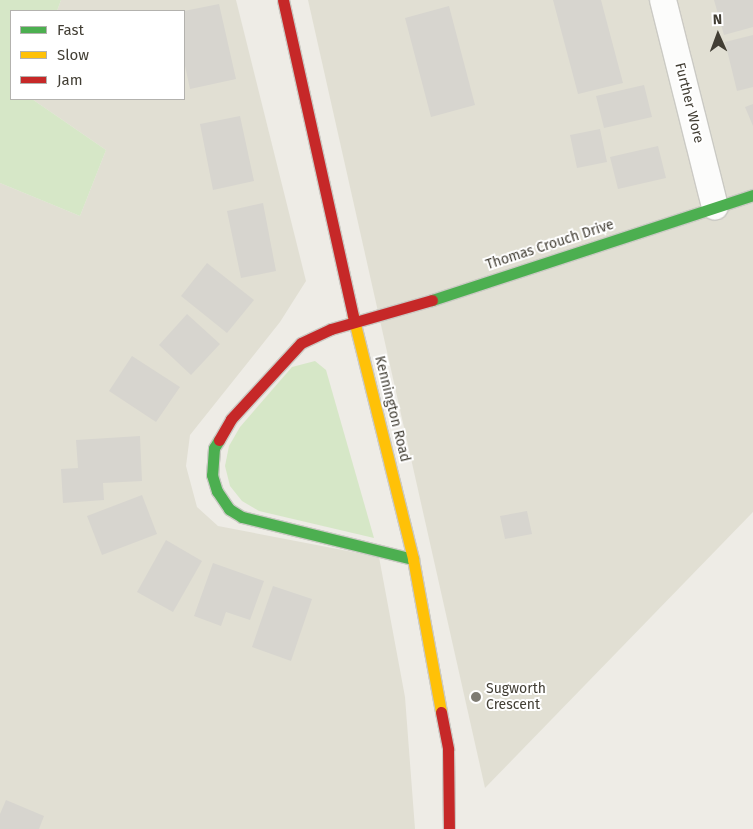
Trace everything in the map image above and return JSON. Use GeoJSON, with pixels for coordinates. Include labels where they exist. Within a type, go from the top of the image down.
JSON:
{"type":"FeatureCollection","features":[{"type":"Feature","properties":{"kind":"street","name":"Kennington Road"},"geometry":{"type":"LineString","coordinates":[[283,0],[336,253],[356,322],[413,559],[448,750],[449,829]]}},
{"type":"Feature","properties":{"kind":"street","name":"Further Wore"},"geometry":{"type":"LineString","coordinates":[[663,0],[715,207]]}},
{"type":"Feature","properties":{"kind":"street","name":"Thomas Crouch Drive"},"geometry":{"type":"LineString","coordinates":[[356,322],[753,195]]}},
{"type":"Feature","properties":{"kind":"street"},"geometry":{"type":"LineString","coordinates":[[356,322],[331,329],[301,343],[231,419],[214,448],[212,475],[229,508],[242,517],[413,559]]}},
{"type":"Feature","properties":{"kind":"shaded area"},"geometry":{"type":"Polygon","coordinates":[[[61,0],[236,0],[306,281],[280,322],[190,435],[186,466],[197,507],[218,526],[379,557],[405,697],[415,829],[0,829],[0,183],[80,216],[106,150],[33,100],[185,100],[185,10],[57,10],[61,0]]]}},
{"type":"Feature","properties":{"kind":"shaded area"},"geometry":{"type":"Polygon","coordinates":[[[308,0],[753,0],[753,512],[485,788],[308,0]]]}},
{"type":"Feature","properties":{"kind":"green space"},"geometry":{"type":"Polygon","coordinates":[[[0,0],[61,0],[57,10],[10,10],[10,100],[33,100],[106,150],[80,216],[0,183],[0,0]]]}},
{"type":"Feature","properties":{"kind":"green space"},"geometry":{"type":"Polygon","coordinates":[[[315,361],[326,370],[374,538],[259,511],[242,501],[230,486],[225,466],[229,446],[240,427],[292,367],[315,361]]]}},
{"type":"Feature","properties":{"kind":"building"},"geometry":{"type":"Polygon","coordinates":[[[553,0],[601,0],[623,83],[578,94],[553,0]]]}},
{"type":"Feature","properties":{"kind":"building"},"geometry":{"type":"Polygon","coordinates":[[[714,0],[753,0],[753,27],[724,35],[714,0]]]}},
{"type":"Feature","properties":{"kind":"building"},"geometry":{"type":"Polygon","coordinates":[[[219,4],[236,79],[190,89],[185,66],[185,11],[219,4]]]}},
{"type":"Feature","properties":{"kind":"building"},"geometry":{"type":"Polygon","coordinates":[[[449,6],[475,105],[431,117],[405,18],[449,6]]]}},
{"type":"Feature","properties":{"kind":"building"},"geometry":{"type":"Polygon","coordinates":[[[753,35],[753,87],[737,91],[725,42],[753,35]]]}},
{"type":"Feature","properties":{"kind":"building"},"geometry":{"type":"Polygon","coordinates":[[[644,85],[652,117],[604,128],[596,96],[644,85]]]}},
{"type":"Feature","properties":{"kind":"building"},"geometry":{"type":"Polygon","coordinates":[[[753,104],[753,126],[745,107],[753,104]]]}},
{"type":"Feature","properties":{"kind":"building"},"geometry":{"type":"Polygon","coordinates":[[[240,116],[254,181],[213,190],[200,124],[240,116]]]}},
{"type":"Feature","properties":{"kind":"building"},"geometry":{"type":"Polygon","coordinates":[[[600,129],[607,162],[577,168],[570,135],[600,129]]]}},
{"type":"Feature","properties":{"kind":"building"},"geometry":{"type":"Polygon","coordinates":[[[658,146],[666,178],[618,189],[610,157],[658,146]]]}},
{"type":"Feature","properties":{"kind":"building"},"geometry":{"type":"Polygon","coordinates":[[[263,203],[276,271],[241,278],[227,211],[263,203]]]}},
{"type":"Feature","properties":{"kind":"building"},"geometry":{"type":"Polygon","coordinates":[[[207,263],[254,300],[227,333],[181,296],[207,263]]]}},
{"type":"Feature","properties":{"kind":"building"},"geometry":{"type":"Polygon","coordinates":[[[187,314],[220,344],[191,375],[159,345],[187,314]]]}},
{"type":"Feature","properties":{"kind":"building"},"geometry":{"type":"Polygon","coordinates":[[[132,356],[180,387],[156,422],[109,391],[132,356]]]}},
{"type":"Feature","properties":{"kind":"building"},"geometry":{"type":"Polygon","coordinates":[[[140,436],[142,481],[103,483],[104,500],[63,503],[61,469],[78,468],[76,440],[140,436]]]}},
{"type":"Feature","properties":{"kind":"building"},"geometry":{"type":"Polygon","coordinates":[[[142,495],[157,534],[102,555],[87,516],[142,495]]]}},
{"type":"Feature","properties":{"kind":"building"},"geometry":{"type":"Polygon","coordinates":[[[527,511],[532,534],[505,539],[500,516],[527,511]]]}},
{"type":"Feature","properties":{"kind":"building"},"geometry":{"type":"Polygon","coordinates":[[[166,540],[202,561],[173,612],[137,592],[166,540]]]}},
{"type":"Feature","properties":{"kind":"building"},"geometry":{"type":"Polygon","coordinates":[[[213,563],[264,581],[250,620],[226,612],[221,626],[194,616],[213,563]]]}},
{"type":"Feature","properties":{"kind":"building"},"geometry":{"type":"Polygon","coordinates":[[[273,586],[312,599],[291,661],[252,647],[273,586]]]}},
{"type":"Feature","properties":{"kind":"building"},"geometry":{"type":"Polygon","coordinates":[[[6,800],[44,816],[39,829],[0,829],[0,814],[6,800]]]}},
{"type":"Feature","properties":{"kind":"traffic: fast"},"geometry":{"type":"LineString","coordinates":[[432,300],[753,195]]}},
{"type":"Feature","properties":{"kind":"traffic: fast"},"geometry":{"type":"LineString","coordinates":[[219,440],[214,448],[212,475],[217,491],[229,509],[242,517],[413,559]]}},
{"type":"Feature","properties":{"kind":"traffic: slow"},"geometry":{"type":"LineString","coordinates":[[353,316],[413,559],[441,712]]}},
{"type":"Feature","properties":{"kind":"traffic: jam"},"geometry":{"type":"LineString","coordinates":[[283,0],[353,316]]}},
{"type":"Feature","properties":{"kind":"traffic: jam"},"geometry":{"type":"LineString","coordinates":[[219,440],[231,419],[301,343],[331,329],[432,300]]}},
{"type":"Feature","properties":{"kind":"traffic: jam"},"geometry":{"type":"LineString","coordinates":[[441,712],[448,749],[449,829]]}},
{"type":"Feature","properties":{"kind":"place","name":"Sugworth Crescent"},"geometry":{"type":"Point","coordinates":[476,697]}}]}
